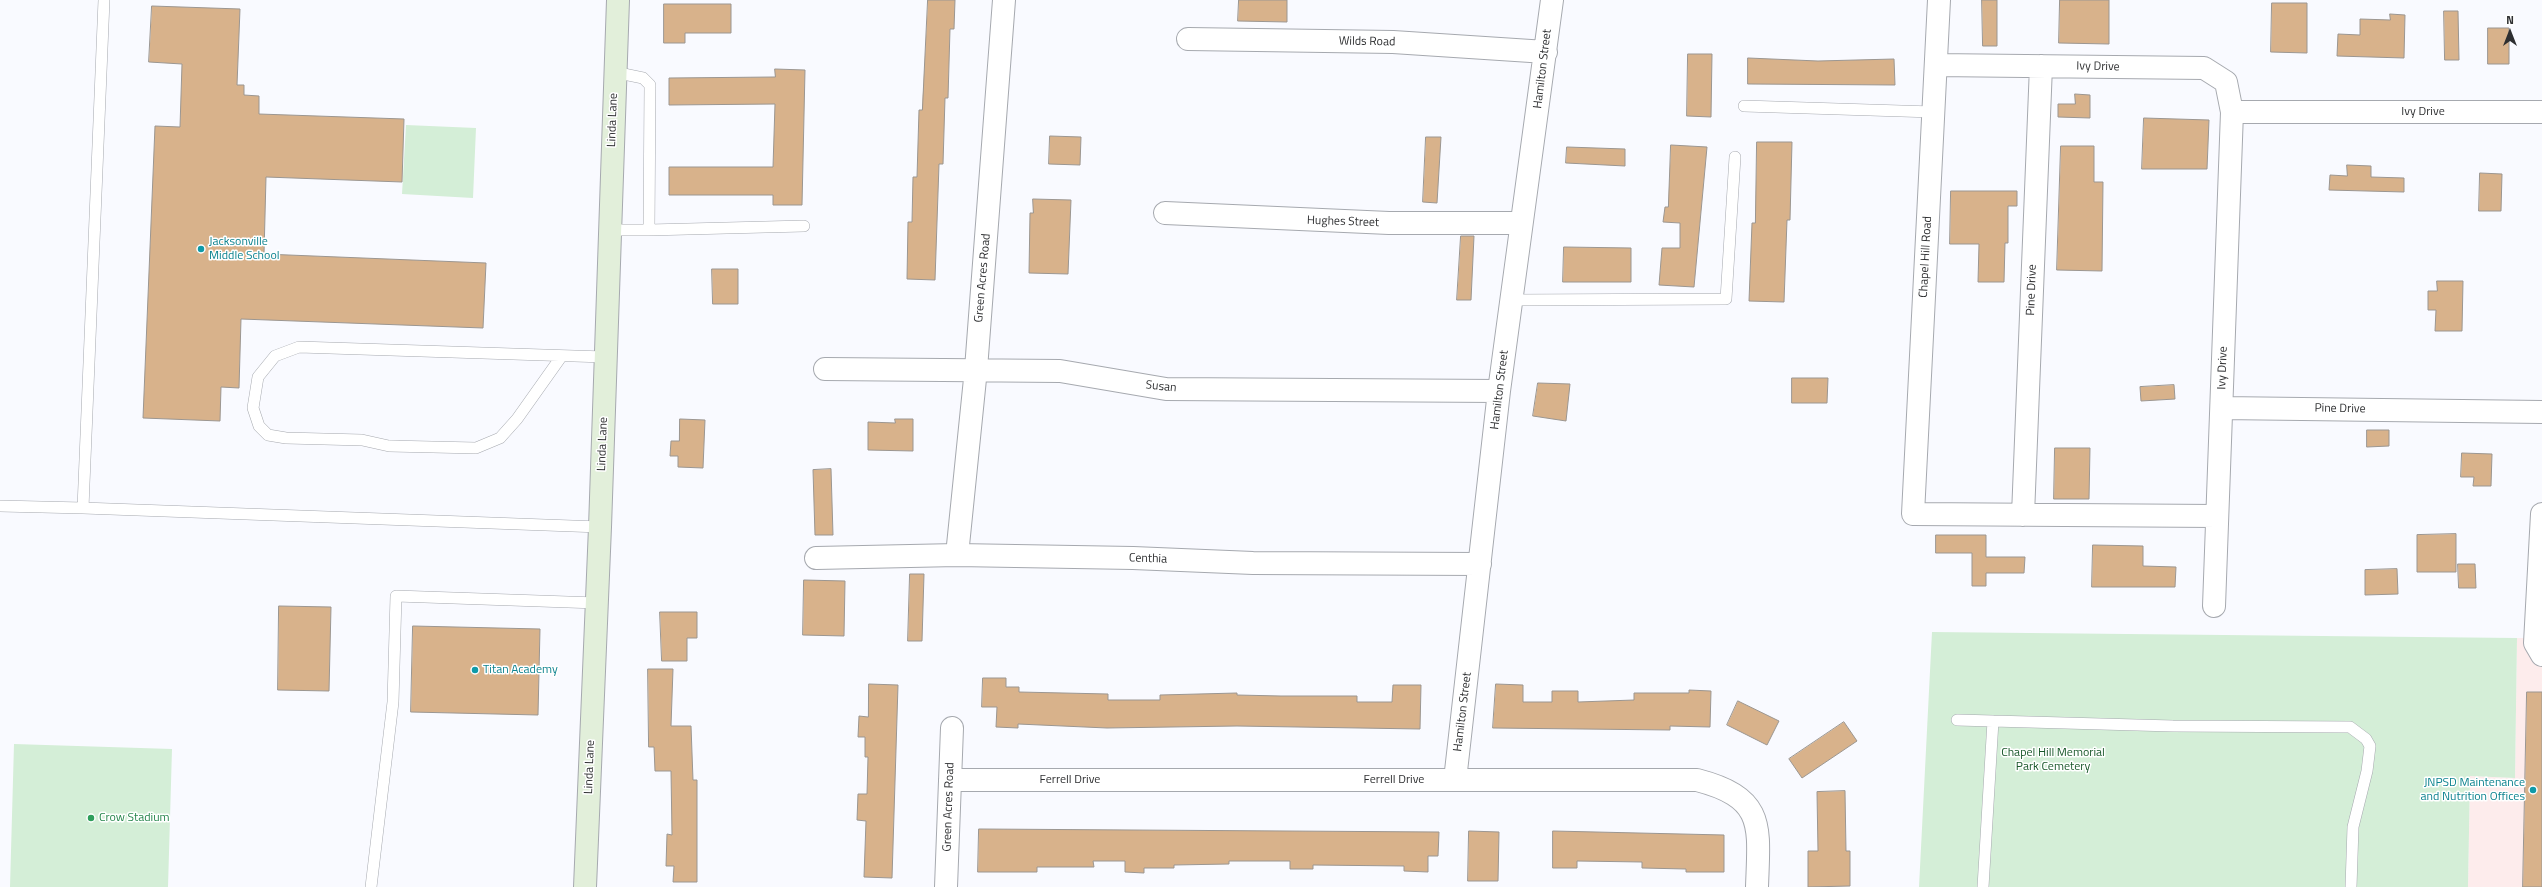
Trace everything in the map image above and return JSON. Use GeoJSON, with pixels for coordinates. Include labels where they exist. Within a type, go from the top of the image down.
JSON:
{"type":"FeatureCollection","features":[{"type":"Feature","properties":{"kind":"street","name":"Linda Lane"},"geometry":{"type":"LineString","coordinates":[[584,887],[600,526],[614,72],[618,0]]}},
{"type":"Feature","properties":{"kind":"street","name":"Green Acres Road"},"geometry":{"type":"LineString","coordinates":[[957,555],[976,369],[1004,0]]}},
{"type":"Feature","properties":{"kind":"street","name":"Hamilton Street"},"geometry":{"type":"LineString","coordinates":[[1455,780],[1499,391],[1552,0]]}},
{"type":"Feature","properties":{"kind":"street","name":"Chapel Hill Road"},"geometry":{"type":"LineString","coordinates":[[1940,0],[1913,514],[2023,515]]}},
{"type":"Feature","properties":{"kind":"street","name":"Wilds Road"},"geometry":{"type":"LineString","coordinates":[[1188,39],[1393,42],[1546,52]]}},
{"type":"Feature","properties":{"kind":"street","name":"Ivy Drive"},"geometry":{"type":"LineString","coordinates":[[1936,65],[2204,68],[2226,82],[2232,112],[2222,408]]}},
{"type":"Feature","properties":{"kind":"street","name":"Pine Drive"},"geometry":{"type":"LineString","coordinates":[[2023,515],[2041,66]]}},
{"type":"Feature","properties":{"kind":"street","name":"Ivy Drive"},"geometry":{"type":"LineString","coordinates":[[2232,112],[2542,112]]}},
{"type":"Feature","properties":{"kind":"street","name":"Hughes Street"},"geometry":{"type":"LineString","coordinates":[[1165,213],[1389,223],[1521,223]]}},
{"type":"Feature","properties":{"kind":"street","name":"Susan"},"geometry":{"type":"LineString","coordinates":[[825,369],[976,369],[1060,371],[1166,389],[1499,391]]}},
{"type":"Feature","properties":{"kind":"street","name":"Pine Drive"},"geometry":{"type":"LineString","coordinates":[[2222,408],[2542,412]]}},
{"type":"Feature","properties":{"kind":"street"},"geometry":{"type":"LineString","coordinates":[[2214,606],[2222,408]]}},
{"type":"Feature","properties":{"kind":"street"},"geometry":{"type":"LineString","coordinates":[[2542,514],[2535,644],[2542,655]]}},
{"type":"Feature","properties":{"kind":"street"},"geometry":{"type":"LineString","coordinates":[[2023,515],[2217,516]]}},
{"type":"Feature","properties":{"kind":"street","name":"Centhia"},"geometry":{"type":"LineString","coordinates":[[816,558],[957,555],[1134,558],[1253,563],[1480,564]]}},
{"type":"Feature","properties":{"kind":"street","name":"Green Acres Road"},"geometry":{"type":"LineString","coordinates":[[946,887],[952,728]]}},
{"type":"Feature","properties":{"kind":"street","name":"Ferrell Drive"},"geometry":{"type":"LineString","coordinates":[[950,780],[1697,780],[1715,784],[1737,796],[1754,814],[1758,840],[1757,887]]}},
{"type":"Feature","properties":{"kind":"lane"},"geometry":{"type":"LineString","coordinates":[[83,508],[104,0]]}},
{"type":"Feature","properties":{"kind":"lane"},"geometry":{"type":"LineString","coordinates":[[614,72],[643,78],[650,85],[649,230]]}},
{"type":"Feature","properties":{"kind":"lane"},"geometry":{"type":"LineString","coordinates":[[1744,106],[1933,112]]}},
{"type":"Feature","properties":{"kind":"lane"},"geometry":{"type":"LineString","coordinates":[[1511,300],[1663,301],[1726,299],[1735,157]]}},
{"type":"Feature","properties":{"kind":"lane"},"geometry":{"type":"LineString","coordinates":[[610,230],[804,226]]}},
{"type":"Feature","properties":{"kind":"lane"},"geometry":{"type":"LineString","coordinates":[[561,357],[517,420],[500,438],[476,448],[389,446],[362,440],[286,438],[268,435],[259,426],[253,408],[258,377],[275,356],[299,347],[561,357],[605,357]]}},
{"type":"Feature","properties":{"kind":"lane"},"geometry":{"type":"LineString","coordinates":[[0,506],[600,526]]}},
{"type":"Feature","properties":{"kind":"lane"},"geometry":{"type":"LineString","coordinates":[[370,887],[393,702],[396,596],[597,603]]}},
{"type":"Feature","properties":{"kind":"lane"},"geometry":{"type":"LineString","coordinates":[[1958,720],[2173,726],[2350,727],[2358,730],[2366,738],[2370,746],[2367,771],[2353,827],[2351,887]]}},
{"type":"Feature","properties":{"kind":"lane"},"geometry":{"type":"LineString","coordinates":[[1984,887],[1993,721]]}},
{"type":"Feature","properties":{"kind":"shaded area"},"geometry":{"type":"Polygon","coordinates":[[[2517,638],[2542,638],[2542,887],[2468,887],[2470,776],[2515,778],[2517,638]]]}},
{"type":"Feature","properties":{"kind":"green space"},"geometry":{"type":"Polygon","coordinates":[[[406,125],[476,128],[473,198],[402,194],[406,125]]]}},
{"type":"Feature","properties":{"kind":"green space","name":"Chapel Hill Memorial Park Cemetery"},"geometry":{"type":"Polygon","coordinates":[[[1932,632],[2517,638],[2515,778],[2470,776],[2468,887],[1919,887],[1932,632]]]}},
{"type":"Feature","properties":{"kind":"green space","name":"Crow Stadium"},"geometry":{"type":"Polygon","coordinates":[[[14,744],[172,749],[168,887],[10,887],[14,744]]]}},
{"type":"Feature","properties":{"kind":"building"},"geometry":{"type":"Polygon","coordinates":[[[928,0],[955,0],[954,29],[950,29],[948,98],[945,98],[943,164],[939,164],[935,280],[907,279],[908,222],[912,222],[913,177],[917,177],[919,110],[922,110],[928,0]]]}},
{"type":"Feature","properties":{"kind":"building"},"geometry":{"type":"Polygon","coordinates":[[[1239,0],[1287,0],[1287,22],[1238,21],[1239,0]]]}},
{"type":"Feature","properties":{"kind":"building"},"geometry":{"type":"Polygon","coordinates":[[[1982,0],[1997,0],[1997,46],[1983,46],[1982,0]]]}},
{"type":"Feature","properties":{"kind":"building"},"geometry":{"type":"Polygon","coordinates":[[[2060,0],[2109,0],[2109,44],[2059,43],[2060,0]]]}},
{"type":"Feature","properties":{"kind":"building"},"geometry":{"type":"Polygon","coordinates":[[[2272,3],[2307,3],[2307,53],[2271,52],[2272,3]]]}},
{"type":"Feature","properties":{"kind":"building"},"geometry":{"type":"Polygon","coordinates":[[[664,4],[731,4],[731,33],[685,33],[685,43],[664,43],[664,4]]]}},
{"type":"Feature","properties":{"kind":"building","name":"Jacksonville Middle School"},"geometry":{"type":"Polygon","coordinates":[[[152,6],[240,9],[237,85],[244,85],[244,95],[259,96],[259,114],[404,119],[402,182],[266,177],[264,254],[486,263],[483,328],[241,319],[239,388],[221,387],[220,421],[143,418],[155,126],[180,127],[182,64],[149,62],[152,6]]]}},
{"type":"Feature","properties":{"kind":"building"},"geometry":{"type":"Polygon","coordinates":[[[2444,11],[2458,11],[2459,60],[2445,60],[2444,11]]]}},
{"type":"Feature","properties":{"kind":"building"},"geometry":{"type":"Polygon","coordinates":[[[2390,14],[2405,15],[2404,58],[2337,56],[2338,34],[2360,35],[2360,19],[2390,20],[2390,14]]]}},
{"type":"Feature","properties":{"kind":"building"},"geometry":{"type":"Polygon","coordinates":[[[2488,28],[2509,28],[2509,64],[2488,64],[2488,28]]]}},
{"type":"Feature","properties":{"kind":"building"},"geometry":{"type":"Polygon","coordinates":[[[1688,54],[1712,54],[1711,117],[1687,116],[1688,54]]]}},
{"type":"Feature","properties":{"kind":"building"},"geometry":{"type":"Polygon","coordinates":[[[1748,58],[1818,61],[1894,59],[1895,85],[1748,84],[1748,58]]]}},
{"type":"Feature","properties":{"kind":"building"},"geometry":{"type":"Polygon","coordinates":[[[775,69],[805,70],[802,205],[773,205],[773,195],[669,195],[669,167],[773,167],[775,104],[669,105],[669,78],[775,77],[775,69]]]}},
{"type":"Feature","properties":{"kind":"building"},"geometry":{"type":"Polygon","coordinates":[[[2075,94],[2090,95],[2090,118],[2058,117],[2058,104],[2075,104],[2075,94]]]}},
{"type":"Feature","properties":{"kind":"building"},"geometry":{"type":"Polygon","coordinates":[[[2144,118],[2209,120],[2207,169],[2142,169],[2144,118]]]}},
{"type":"Feature","properties":{"kind":"building"},"geometry":{"type":"Polygon","coordinates":[[[1050,136],[1081,137],[1080,165],[1049,164],[1050,136]]]}},
{"type":"Feature","properties":{"kind":"building"},"geometry":{"type":"Polygon","coordinates":[[[1426,137],[1441,137],[1437,203],[1423,202],[1426,137]]]}},
{"type":"Feature","properties":{"kind":"building"},"geometry":{"type":"Polygon","coordinates":[[[1757,142],[1792,142],[1790,220],[1787,220],[1784,302],[1749,301],[1752,223],[1755,223],[1757,142]]]}},
{"type":"Feature","properties":{"kind":"building"},"geometry":{"type":"Polygon","coordinates":[[[1671,145],[1707,147],[1694,287],[1659,285],[1662,248],[1680,248],[1680,223],[1663,222],[1665,207],[1668,207],[1671,145]]]}},
{"type":"Feature","properties":{"kind":"building"},"geometry":{"type":"Polygon","coordinates":[[[2061,146],[2094,146],[2094,182],[2103,182],[2102,271],[2057,270],[2061,146]]]}},
{"type":"Feature","properties":{"kind":"building"},"geometry":{"type":"Polygon","coordinates":[[[1567,147],[1625,149],[1625,166],[1566,163],[1567,147]]]}},
{"type":"Feature","properties":{"kind":"building"},"geometry":{"type":"Polygon","coordinates":[[[2347,165],[2371,166],[2371,177],[2404,178],[2404,192],[2329,190],[2330,175],[2347,176],[2347,165]]]}},
{"type":"Feature","properties":{"kind":"building"},"geometry":{"type":"Polygon","coordinates":[[[2480,173],[2502,174],[2501,211],[2479,211],[2480,173]]]}},
{"type":"Feature","properties":{"kind":"building"},"geometry":{"type":"Polygon","coordinates":[[[1951,191],[2017,191],[2017,206],[2008,206],[2008,243],[2005,243],[2004,282],[1978,282],[1979,244],[1950,244],[1951,191]]]}},
{"type":"Feature","properties":{"kind":"building"},"geometry":{"type":"Polygon","coordinates":[[[1033,199],[1071,200],[1068,274],[1029,273],[1030,213],[1033,213],[1033,199]]]}},
{"type":"Feature","properties":{"kind":"building"},"geometry":{"type":"Polygon","coordinates":[[[1461,236],[1474,236],[1471,300],[1457,300],[1461,236]]]}},
{"type":"Feature","properties":{"kind":"building"},"geometry":{"type":"Polygon","coordinates":[[[1564,247],[1631,248],[1631,282],[1563,282],[1564,247]]]}},
{"type":"Feature","properties":{"kind":"building"},"geometry":{"type":"Polygon","coordinates":[[[712,269],[738,269],[738,304],[713,304],[712,269]]]}},
{"type":"Feature","properties":{"kind":"building"},"geometry":{"type":"Polygon","coordinates":[[[2437,281],[2463,281],[2462,331],[2435,331],[2436,310],[2428,310],[2428,291],[2437,291],[2437,281]]]}},
{"type":"Feature","properties":{"kind":"building"},"geometry":{"type":"Polygon","coordinates":[[[1792,378],[1828,378],[1827,403],[1792,403],[1792,378]]]}},
{"type":"Feature","properties":{"kind":"building"},"geometry":{"type":"Polygon","coordinates":[[[1538,383],[1570,384],[1566,421],[1533,416],[1538,383]]]}},
{"type":"Feature","properties":{"kind":"building"},"geometry":{"type":"Polygon","coordinates":[[[2174,385],[2175,399],[2141,401],[2140,387],[2174,385]]]}},
{"type":"Feature","properties":{"kind":"building"},"geometry":{"type":"Polygon","coordinates":[[[680,419],[705,420],[703,468],[678,467],[678,456],[670,456],[671,441],[679,441],[680,419]]]}},
{"type":"Feature","properties":{"kind":"building"},"geometry":{"type":"Polygon","coordinates":[[[895,419],[913,419],[913,451],[868,450],[868,422],[895,423],[895,419]]]}},
{"type":"Feature","properties":{"kind":"building"},"geometry":{"type":"Polygon","coordinates":[[[2367,430],[2389,430],[2389,446],[2367,447],[2367,430]]]}},
{"type":"Feature","properties":{"kind":"building"},"geometry":{"type":"Polygon","coordinates":[[[2055,448],[2090,448],[2089,499],[2054,499],[2055,448]]]}},
{"type":"Feature","properties":{"kind":"building"},"geometry":{"type":"Polygon","coordinates":[[[2462,453],[2492,454],[2491,486],[2473,486],[2474,477],[2461,477],[2462,453]]]}},
{"type":"Feature","properties":{"kind":"building"},"geometry":{"type":"Polygon","coordinates":[[[831,469],[833,535],[815,535],[813,470],[831,469]]]}},
{"type":"Feature","properties":{"kind":"building"},"geometry":{"type":"Polygon","coordinates":[[[2456,534],[2456,572],[2417,572],[2417,535],[2456,534]]]}},
{"type":"Feature","properties":{"kind":"building"},"geometry":{"type":"Polygon","coordinates":[[[1936,535],[1986,535],[1986,557],[2025,557],[2024,573],[1986,573],[1986,586],[1972,586],[1972,553],[1936,553],[1936,535]]]}},
{"type":"Feature","properties":{"kind":"building"},"geometry":{"type":"Polygon","coordinates":[[[2093,545],[2143,546],[2143,566],[2176,567],[2175,587],[2092,587],[2093,545]]]}},
{"type":"Feature","properties":{"kind":"building"},"geometry":{"type":"Polygon","coordinates":[[[2458,564],[2475,564],[2476,588],[2459,588],[2458,564]]]}},
{"type":"Feature","properties":{"kind":"building"},"geometry":{"type":"Polygon","coordinates":[[[2397,569],[2398,594],[2365,595],[2365,570],[2397,569]]]}},
{"type":"Feature","properties":{"kind":"building"},"geometry":{"type":"Polygon","coordinates":[[[910,574],[924,574],[922,641],[908,641],[910,574]]]}},
{"type":"Feature","properties":{"kind":"building"},"geometry":{"type":"Polygon","coordinates":[[[804,580],[845,581],[844,636],[803,635],[804,580]]]}},
{"type":"Feature","properties":{"kind":"building"},"geometry":{"type":"Polygon","coordinates":[[[279,606],[331,607],[329,691],[278,690],[279,606]]]}},
{"type":"Feature","properties":{"kind":"building"},"geometry":{"type":"Polygon","coordinates":[[[660,612],[697,612],[697,638],[687,638],[687,661],[662,661],[660,612]]]}},
{"type":"Feature","properties":{"kind":"building","name":"Titan Academy"},"geometry":{"type":"Polygon","coordinates":[[[413,626],[540,629],[538,715],[411,712],[413,626]]]}},
{"type":"Feature","properties":{"kind":"building"},"geometry":{"type":"Polygon","coordinates":[[[648,669],[673,669],[671,726],[691,726],[693,780],[697,780],[697,882],[673,882],[674,866],[666,866],[667,834],[672,835],[671,771],[655,771],[654,747],[649,747],[648,669]]]}},
{"type":"Feature","properties":{"kind":"building"},"geometry":{"type":"Polygon","coordinates":[[[983,678],[1006,678],[1006,687],[1019,687],[1019,692],[1108,694],[1108,700],[1160,700],[1160,695],[1237,693],[1237,695],[1357,696],[1357,702],[1392,702],[1393,685],[1421,685],[1420,729],[1237,726],[1107,728],[1018,724],[1018,728],[996,727],[997,707],[982,707],[983,678]]]}},
{"type":"Feature","properties":{"kind":"building"},"geometry":{"type":"Polygon","coordinates":[[[869,684],[898,685],[892,878],[864,877],[866,821],[857,820],[858,794],[867,794],[868,757],[865,757],[865,737],[858,737],[859,716],[868,717],[869,684]]]}},
{"type":"Feature","properties":{"kind":"building"},"geometry":{"type":"Polygon","coordinates":[[[1496,684],[1523,685],[1523,702],[1552,702],[1552,691],[1578,691],[1578,702],[1634,700],[1634,693],[1689,693],[1689,690],[1711,691],[1710,727],[1670,726],[1670,730],[1493,728],[1496,684]]]}},
{"type":"Feature","properties":{"kind":"building","name":"JNPSD Maintenance and Nutrition Offices"},"geometry":{"type":"Polygon","coordinates":[[[2527,692],[2542,692],[2542,887],[2523,887],[2527,692]]]}},
{"type":"Feature","properties":{"kind":"building"},"geometry":{"type":"Polygon","coordinates":[[[1738,701],[1779,721],[1767,745],[1727,725],[1738,701]]]}},
{"type":"Feature","properties":{"kind":"building"},"geometry":{"type":"Polygon","coordinates":[[[1844,722],[1857,741],[1802,778],[1789,759],[1844,722]]]}},
{"type":"Feature","properties":{"kind":"building"},"geometry":{"type":"Polygon","coordinates":[[[1845,791],[1846,851],[1850,851],[1850,886],[1808,887],[1808,851],[1818,851],[1817,792],[1845,791]]]}},
{"type":"Feature","properties":{"kind":"building"},"geometry":{"type":"Polygon","coordinates":[[[979,829],[1439,832],[1438,856],[1428,856],[1428,872],[1404,871],[1404,866],[1313,865],[1313,869],[1290,869],[1290,861],[1229,861],[1229,864],[1174,865],[1174,868],[1144,868],[1144,873],[1125,872],[1125,861],[1093,861],[1094,867],[1037,867],[1037,872],[978,872],[979,829]]]}},
{"type":"Feature","properties":{"kind":"building"},"geometry":{"type":"Polygon","coordinates":[[[1469,831],[1499,832],[1498,881],[1468,881],[1469,831]]]}},
{"type":"Feature","properties":{"kind":"building"},"geometry":{"type":"Polygon","coordinates":[[[1553,831],[1724,835],[1724,872],[1686,872],[1686,869],[1642,868],[1642,862],[1577,861],[1577,868],[1553,868],[1553,831]]]}},
{"type":"Feature","properties":{"kind":"place","name":"Jacksonville Middle School"},"geometry":{"type":"Point","coordinates":[201,249]}},
{"type":"Feature","properties":{"kind":"place","name":"Titan Academy"},"geometry":{"type":"Point","coordinates":[475,670]}},
{"type":"Feature","properties":{"kind":"place","name":"JNPSD Maintenance and Nutrition Offices"},"geometry":{"type":"Point","coordinates":[2533,790]}},
{"type":"Feature","properties":{"kind":"place","name":"Crow Stadium"},"geometry":{"type":"Point","coordinates":[91,818]}}]}
